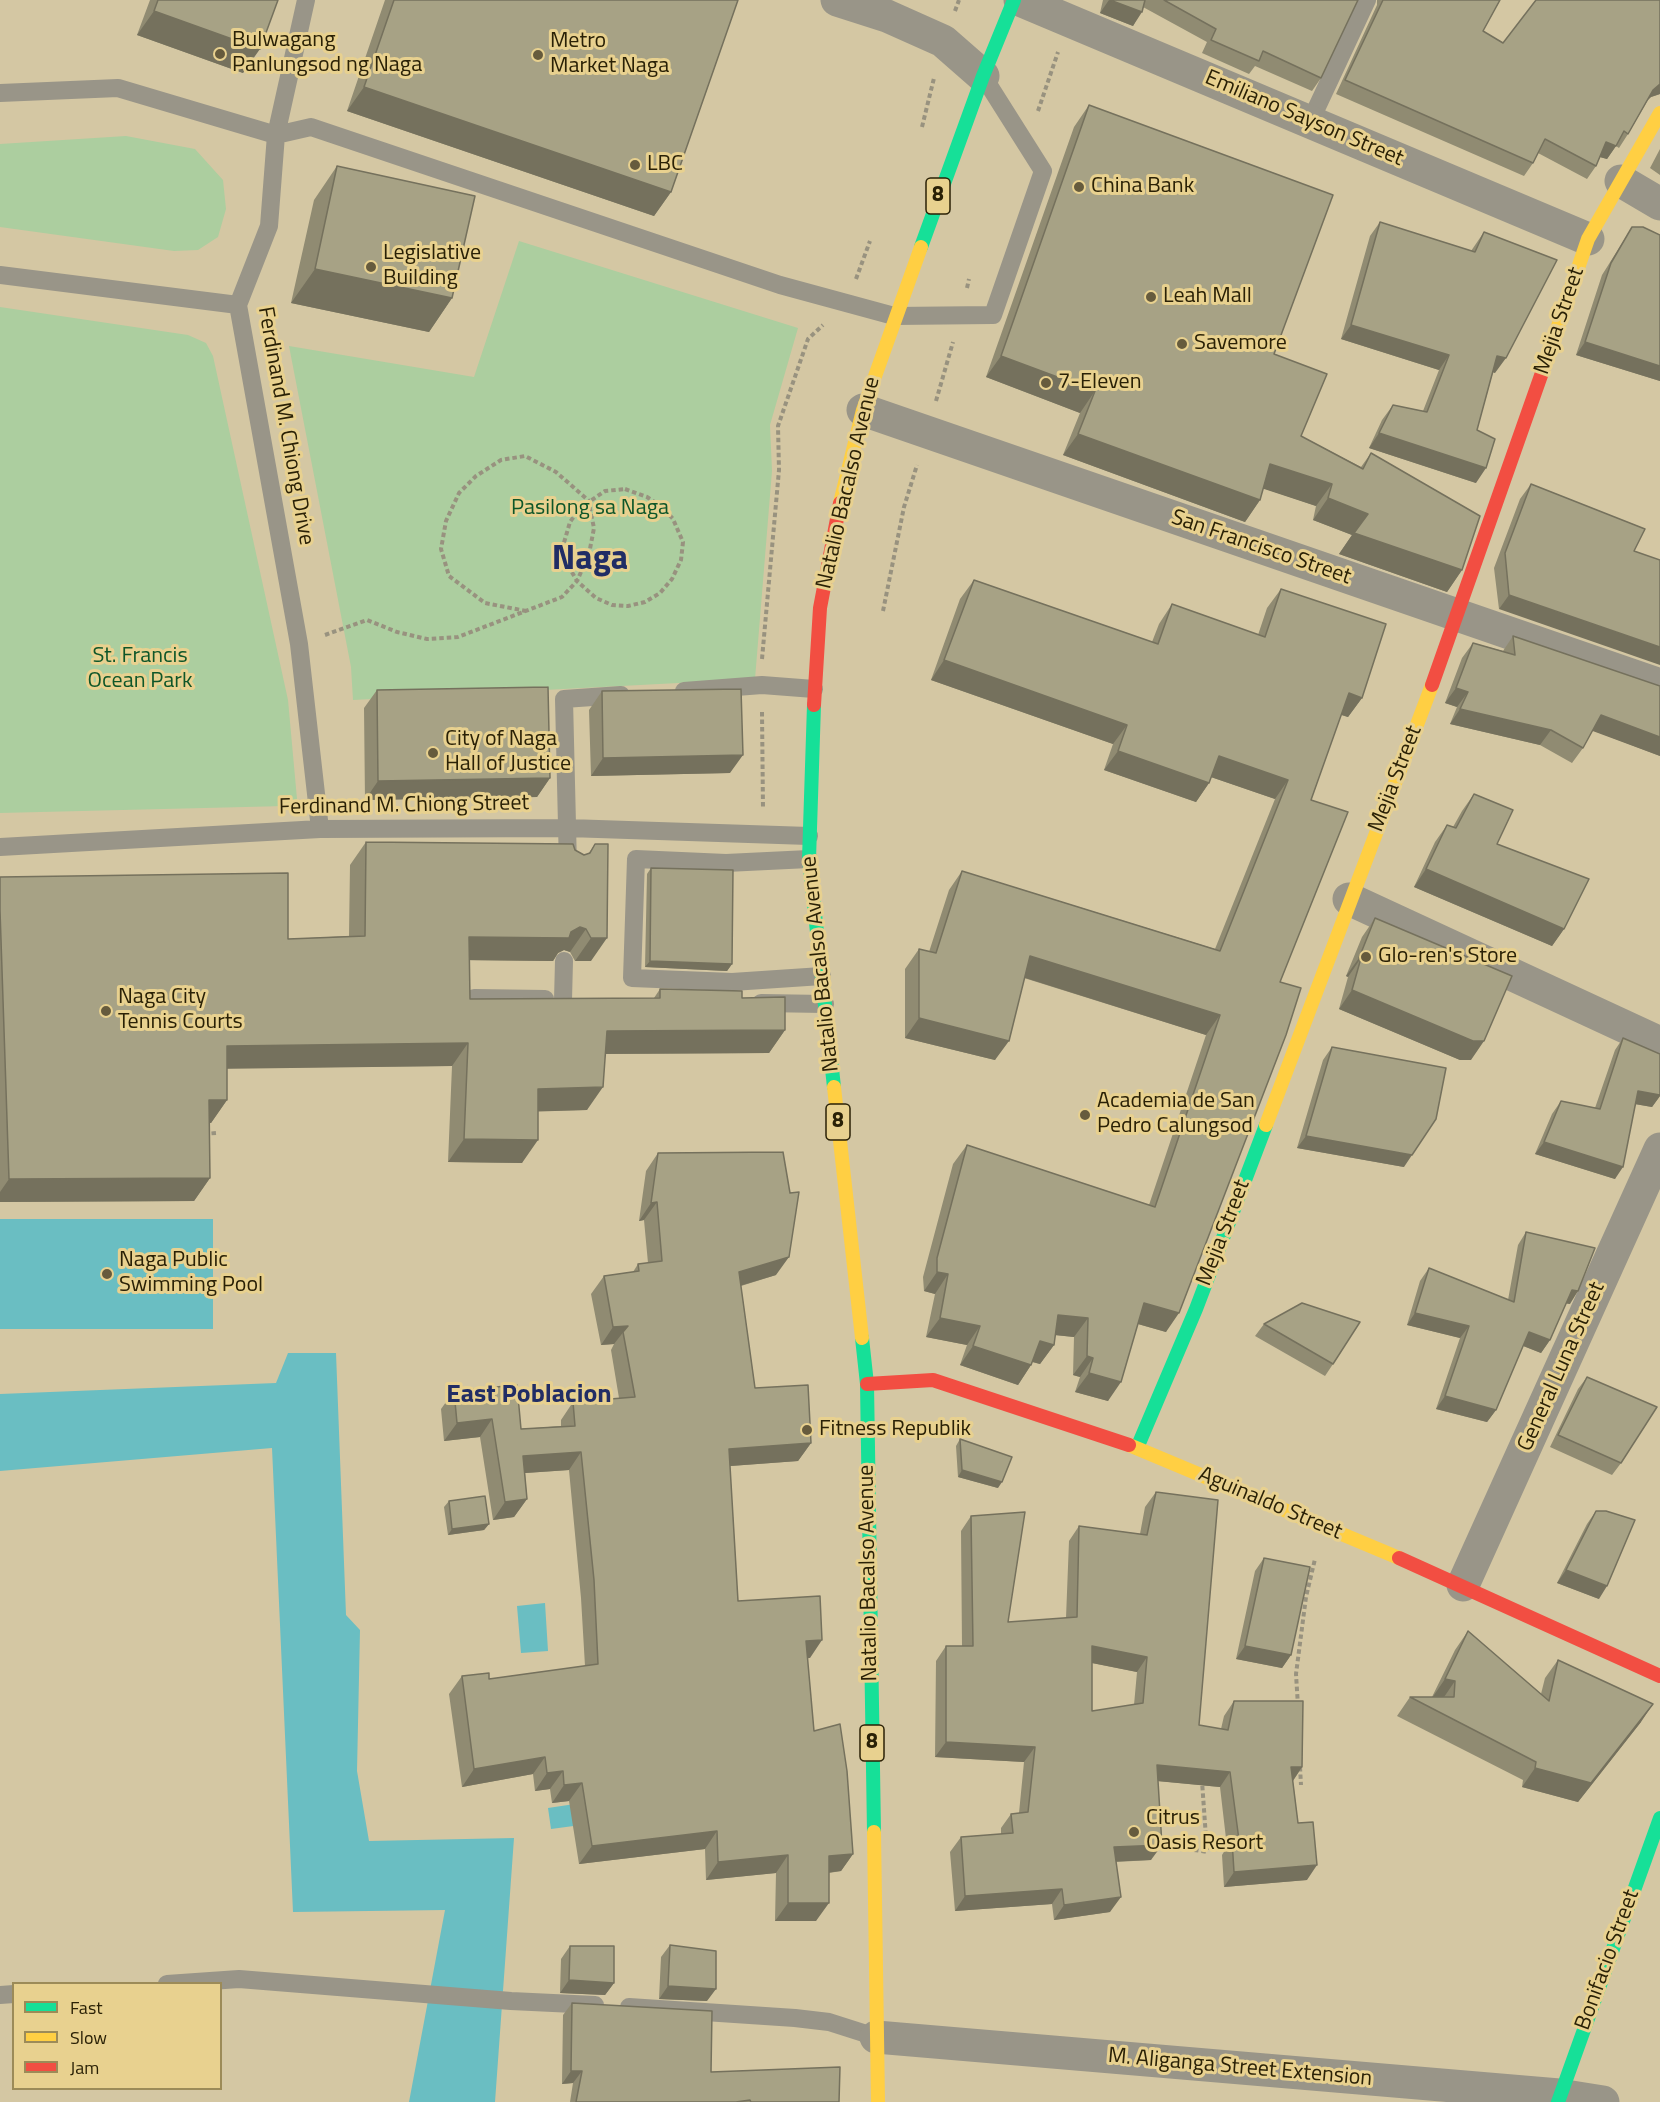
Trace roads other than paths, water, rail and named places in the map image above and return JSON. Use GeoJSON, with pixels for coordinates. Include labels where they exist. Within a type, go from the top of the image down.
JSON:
{"type":"FeatureCollection","features":[{"type":"Feature","properties":{"kind":"main road","name":"Natalio Bacalso Avenue"},"geometry":{"type":"LineString","coordinates":[[878,2102],[867,1384],[809,859],[814,689],[820,608],[838,509],[863,410],[894,316],[982,76],[1014,0]]}},
{"type":"Feature","properties":{"kind":"main road","name":"Mejia Street"},"geometry":{"type":"LineString","coordinates":[[1137,1448],[1196,1309],[1349,899],[1458,616],[1588,239],[1660,113]]}},
{"type":"Feature","properties":{"kind":"main road","name":"Aguinaldo Street"},"geometry":{"type":"LineString","coordinates":[[867,1384],[933,1380],[1137,1448],[1463,1585],[1660,1676]]}},
{"type":"Feature","properties":{"kind":"main road","name":"Bonifacio Street"},"geometry":{"type":"LineString","coordinates":[[1558,2098],[1660,1818]]}},
{"type":"Feature","properties":{"kind":"street"},"geometry":{"type":"LineString","coordinates":[[837,0],[887,16],[943,41],[982,76]]}},
{"type":"Feature","properties":{"kind":"street","name":"Emiliano Sayson Street"},"geometry":{"type":"LineString","coordinates":[[1020,0],[1588,239]]}},
{"type":"Feature","properties":{"kind":"street"},"geometry":{"type":"LineString","coordinates":[[1621,181],[1660,204]]}},
{"type":"Feature","properties":{"kind":"street","name":"San Francisco Street"},"geometry":{"type":"LineString","coordinates":[[863,410],[1660,685]]}},
{"type":"Feature","properties":{"kind":"street"},"geometry":{"type":"LineString","coordinates":[[1349,899],[1660,1043]]}},
{"type":"Feature","properties":{"kind":"street","name":"General Luna Street"},"geometry":{"type":"LineString","coordinates":[[1463,1585],[1660,1149]]}},
{"type":"Feature","properties":{"kind":"street","name":"M. Aliganga Street Extension"},"geometry":{"type":"LineString","coordinates":[[876,2037],[1603,2102]]}},
{"type":"Feature","properties":{"kind":"lane","name":"Ferdinand M. Chiong Drive"},"geometry":{"type":"LineString","coordinates":[[306,0],[276,135],[269,226],[238,305],[298,644],[320,830]]}},
{"type":"Feature","properties":{"kind":"lane"},"geometry":{"type":"LineString","coordinates":[[1310,122],[1367,0]]}},
{"type":"Feature","properties":{"kind":"lane"},"geometry":{"type":"LineString","coordinates":[[0,93],[118,88],[276,135],[311,127],[780,285],[894,316],[993,315],[1043,171],[982,76]]}},
{"type":"Feature","properties":{"kind":"lane"},"geometry":{"type":"LineString","coordinates":[[0,275],[238,305]]}},
{"type":"Feature","properties":{"kind":"lane"},"geometry":{"type":"LineString","coordinates":[[669,692],[762,685],[814,689]]}},
{"type":"Feature","properties":{"kind":"lane"},"geometry":{"type":"LineString","coordinates":[[568,867],[564,699],[634,694]]}},
{"type":"Feature","properties":{"kind":"lane","name":"Ferdinand M. Chiong Street"},"geometry":{"type":"LineString","coordinates":[[0,847],[320,830],[568,828],[809,836]]}},
{"type":"Feature","properties":{"kind":"lane"},"geometry":{"type":"LineString","coordinates":[[809,859],[726,863],[636,858],[633,978],[732,982],[822,976]]}},
{"type":"Feature","properties":{"kind":"lane"},"geometry":{"type":"LineString","coordinates":[[474,998],[569,1000],[564,961]]}},
{"type":"Feature","properties":{"kind":"lane"},"geometry":{"type":"LineString","coordinates":[[741,1002],[825,1004]]}},
{"type":"Feature","properties":{"kind":"lane"},"geometry":{"type":"LineString","coordinates":[[181,1982],[239,1978],[511,2001],[795,2018],[829,2022],[876,2037]]}},
{"type":"Feature","properties":{"kind":"water","name":"Naga Public Swimming Pool"},"geometry":{"type":"Polygon","coordinates":[[[0,1219],[213,1219],[213,1329],[0,1329],[0,1219]]]}},
{"type":"Feature","properties":{"kind":"water"},"geometry":{"type":"Polygon","coordinates":[[[288,1353],[336,1353],[346,1615],[360,1630],[357,1771],[369,1841],[514,1838],[495,2102],[409,2102],[445,1910],[293,1912],[272,1448],[0,1471],[0,1394],[276,1383],[288,1353]]]}},
{"type":"Feature","properties":{"kind":"water"},"geometry":{"type":"Polygon","coordinates":[[[545,1603],[548,1651],[521,1653],[517,1606],[545,1603]]]}},
{"type":"Feature","properties":{"kind":"water"},"geometry":{"type":"Polygon","coordinates":[[[608,1799],[611,1821],[551,1829],[548,1808],[608,1799]]]}},
{"type":"Feature","properties":{"kind":"place","name":"Bulwagang Panlungsod ng Naga"},"geometry":{"type":"Point","coordinates":[220,54]}},
{"type":"Feature","properties":{"kind":"place","name":"Metro Market Naga"},"geometry":{"type":"Point","coordinates":[538,55]}},
{"type":"Feature","properties":{"kind":"place","name":"LBC"},"geometry":{"type":"Point","coordinates":[635,165]}},
{"type":"Feature","properties":{"kind":"place","name":"China Bank"},"geometry":{"type":"Point","coordinates":[1079,187]}},
{"type":"Feature","properties":{"kind":"place","name":"Legislative Building"},"geometry":{"type":"Point","coordinates":[371,267]}},
{"type":"Feature","properties":{"kind":"place","name":"Leah Mall"},"geometry":{"type":"Point","coordinates":[1151,297]}},
{"type":"Feature","properties":{"kind":"place","name":"Savemore"},"geometry":{"type":"Point","coordinates":[1182,344]}},
{"type":"Feature","properties":{"kind":"place","name":"7-Eleven"},"geometry":{"type":"Point","coordinates":[1046,383]}},
{"type":"Feature","properties":{"kind":"place","name":"City of Naga Hall of Justice"},"geometry":{"type":"Point","coordinates":[433,753]}},
{"type":"Feature","properties":{"kind":"place","name":"Glo-ren's Store"},"geometry":{"type":"Point","coordinates":[1366,957]}},
{"type":"Feature","properties":{"kind":"place","name":"Naga City Tennis Courts"},"geometry":{"type":"Point","coordinates":[106,1011]}},
{"type":"Feature","properties":{"kind":"place","name":"Academia de San Pedro Calungsod"},"geometry":{"type":"Point","coordinates":[1085,1115]}},
{"type":"Feature","properties":{"kind":"place","name":"Naga Public Swimming Pool"},"geometry":{"type":"Point","coordinates":[107,1274]}},
{"type":"Feature","properties":{"kind":"place","name":"Fitness Republik"},"geometry":{"type":"Point","coordinates":[807,1430]}},
{"type":"Feature","properties":{"kind":"place","name":"Citrus Oasis Resort"},"geometry":{"type":"Point","coordinates":[1134,1832]}},
{"type":"Feature","properties":{"kind":"district","name":"Naga"},"geometry":{"type":"Point","coordinates":[590,561]}},
{"type":"Feature","properties":{"kind":"district","name":"East Poblacion"},"geometry":{"type":"Point","coordinates":[529,1396]}},
{"type":"Feature","properties":{"kind":"park label","name":"Pasilong sa Naga"},"geometry":{"type":"Point","coordinates":[590,509]}},
{"type":"Feature","properties":{"kind":"park label","name":"St. Francis Ocean Park"},"geometry":{"type":"Point","coordinates":[140,670]}}]}
